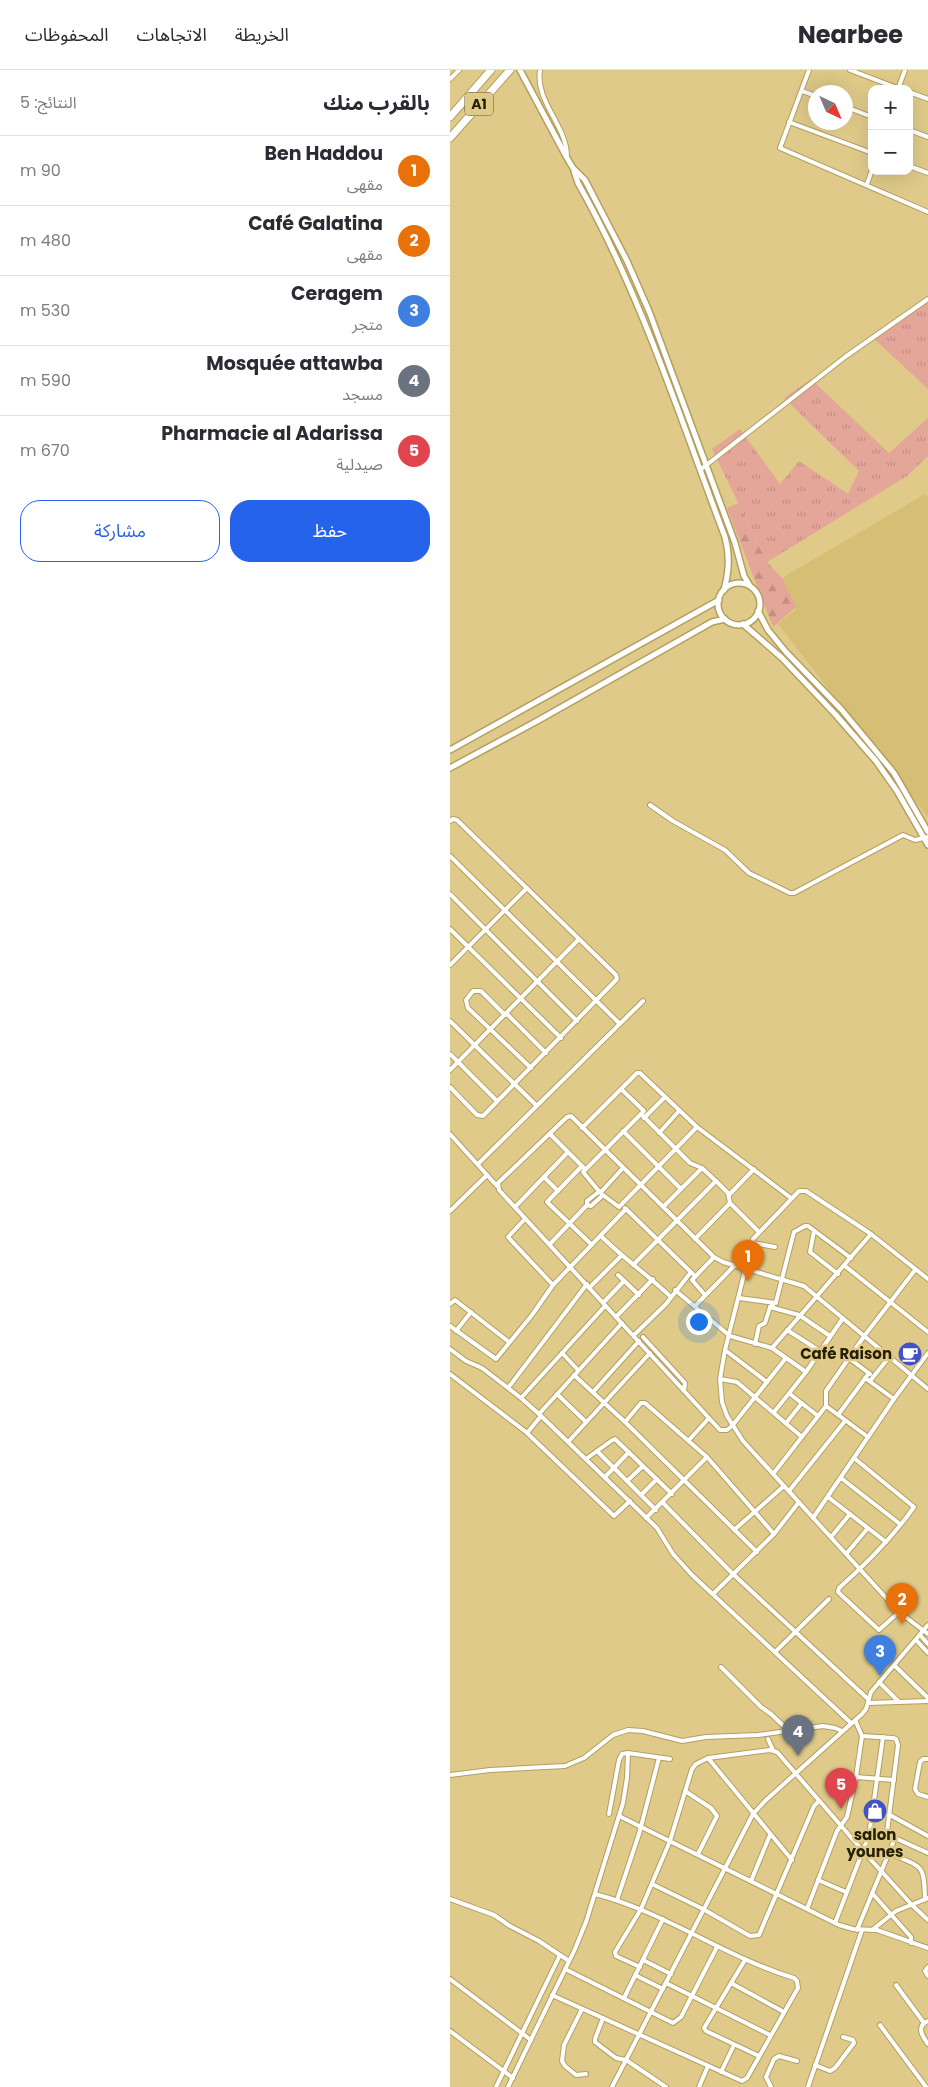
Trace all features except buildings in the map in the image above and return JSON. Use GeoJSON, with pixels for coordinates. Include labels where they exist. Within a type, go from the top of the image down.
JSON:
{"type":"FeatureCollection","features":[{"type":"Feature","properties":{"kind":"highway","name":"A1"},"geometry":{"type":"LineString","coordinates":[[450,117],[491,70]]}},
{"type":"Feature","properties":{"kind":"highway","name":"A1"},"geometry":{"type":"LineString","coordinates":[[450,138],[510,70]]}},
{"type":"Feature","properties":{"kind":"street"},"geometry":{"type":"LineString","coordinates":[[450,79],[459,70]]}},
{"type":"Feature","properties":{"kind":"street"},"geometry":{"type":"LineString","coordinates":[[520,70],[573,168],[578,183],[619,261],[637,301],[728,551],[729,567],[724,590],[719,600],[719,609],[725,619],[736,624],[743,624],[753,619],[758,610],[759,597],[744,576],[734,543],[649,311],[627,261],[585,180],[573,168]]}},
{"type":"Feature","properties":{"kind":"street"},"geometry":{"type":"LineString","coordinates":[[540,70],[539,84],[565,142],[567,158]]}},
{"type":"Feature","properties":{"kind":"street"},"geometry":{"type":"LineString","coordinates":[[809,70],[780,147],[781,149],[867,184],[928,212]]}},
{"type":"Feature","properties":{"kind":"street"},"geometry":{"type":"LineString","coordinates":[[850,70],[889,85]]}},
{"type":"Feature","properties":{"kind":"street"},"geometry":{"type":"LineString","coordinates":[[900,85],[905,70]]}},
{"type":"Feature","properties":{"kind":"street"},"geometry":{"type":"LineString","coordinates":[[802,91],[808,93]]}},
{"type":"Feature","properties":{"kind":"street"},"geometry":{"type":"LineString","coordinates":[[913,93],[928,99]]}},
{"type":"Feature","properties":{"kind":"street"},"geometry":{"type":"LineString","coordinates":[[853,110],[868,115]]}},
{"type":"Feature","properties":{"kind":"street"},"geometry":{"type":"LineString","coordinates":[[789,122],[868,151]]}},
{"type":"Feature","properties":{"kind":"street"},"geometry":{"type":"LineString","coordinates":[[913,131],[928,137]]}},
{"type":"Feature","properties":{"kind":"street"},"geometry":{"type":"LineString","coordinates":[[913,167],[928,173]]}},
{"type":"Feature","properties":{"kind":"street"},"geometry":{"type":"LineString","coordinates":[[867,184],[870,175]]}},
{"type":"Feature","properties":{"kind":"street"},"geometry":{"type":"LineString","coordinates":[[700,470],[705,464],[845,357],[928,299]]}},
{"type":"Feature","properties":{"kind":"street"},"geometry":{"type":"LineString","coordinates":[[666,380],[673,378]]}},
{"type":"Feature","properties":{"kind":"street"},"geometry":{"type":"LineString","coordinates":[[724,590],[733,584],[739,583],[750,586]]}},
{"type":"Feature","properties":{"kind":"street"},"geometry":{"type":"LineString","coordinates":[[450,750],[719,600]]}},
{"type":"Feature","properties":{"kind":"street"},"geometry":{"type":"LineString","coordinates":[[758,610],[768,630],[781,646],[841,709],[894,773],[928,832]]}},
{"type":"Feature","properties":{"kind":"street"},"geometry":{"type":"LineString","coordinates":[[450,768],[712,622],[725,619]]}},
{"type":"Feature","properties":{"kind":"street"},"geometry":{"type":"LineString","coordinates":[[743,624],[782,658],[836,714],[876,761],[898,791],[926,838],[928,845]]}},
{"type":"Feature","properties":{"kind":"street"},"geometry":{"type":"LineString","coordinates":[[650,805],[665,816],[725,850],[749,874],[790,893],[794,893],[903,835],[915,840],[926,838]]}},
{"type":"Feature","properties":{"kind":"street"},"geometry":{"type":"LineString","coordinates":[[450,821],[456,820],[618,978],[483,1116],[478,1116],[450,1087]]}},
{"type":"Feature","properties":{"kind":"street"},"geometry":{"type":"LineString","coordinates":[[450,857],[620,1024]]}},
{"type":"Feature","properties":{"kind":"street"},"geometry":{"type":"LineString","coordinates":[[450,965],[527,888]]}},
{"type":"Feature","properties":{"kind":"street"},"geometry":{"type":"LineString","coordinates":[[450,894],[577,1021]]}},
{"type":"Feature","properties":{"kind":"street"},"geometry":{"type":"LineString","coordinates":[[450,929],[561,1038]]}},
{"type":"Feature","properties":{"kind":"street"},"geometry":{"type":"LineString","coordinates":[[450,1070],[579,939]]}},
{"type":"Feature","properties":{"kind":"street"},"geometry":{"type":"LineString","coordinates":[[530,1068],[466,1005],[466,1000],[471,993],[481,991],[546,1053]]}},
{"type":"Feature","properties":{"kind":"street"},"geometry":{"type":"LineString","coordinates":[[478,1164],[643,1001]]}},
{"type":"Feature","properties":{"kind":"street"},"geometry":{"type":"LineString","coordinates":[[450,1021],[536,1105]]}},
{"type":"Feature","properties":{"kind":"street"},"geometry":{"type":"LineString","coordinates":[[450,1054],[497,1102]]}},
{"type":"Feature","properties":{"kind":"street"},"geometry":{"type":"LineString","coordinates":[[582,1128],[638,1073],[697,1127],[791,1198]]}},
{"type":"Feature","properties":{"kind":"street"},"geometry":{"type":"LineString","coordinates":[[621,1089],[644,1110],[642,1116]]}},
{"type":"Feature","properties":{"kind":"street"},"geometry":{"type":"LineString","coordinates":[[592,1245],[548,1202],[623,1131],[665,1097]]}},
{"type":"Feature","properties":{"kind":"street"},"geometry":{"type":"LineString","coordinates":[[659,1132],[679,1111]]}},
{"type":"Feature","properties":{"kind":"street"},"geometry":{"type":"LineString","coordinates":[[497,1186],[500,1180],[570,1116],[714,1257],[734,1266],[783,1278],[804,1286],[928,1389]]}},
{"type":"Feature","properties":{"kind":"street"},"geometry":{"type":"LineString","coordinates":[[642,1116],[690,1164],[702,1168],[729,1195],[730,1202],[758,1232]]}},
{"type":"Feature","properties":{"kind":"street"},"geometry":{"type":"LineString","coordinates":[[584,1168],[583,1174],[618,1207],[697,1127]]}},
{"type":"Feature","properties":{"kind":"street"},"geometry":{"type":"LineString","coordinates":[[623,1131],[681,1189]]}},
{"type":"Feature","properties":{"kind":"street"},"geometry":{"type":"LineString","coordinates":[[450,1134],[525,1219],[572,1267],[720,1430],[726,1430],[732,1426],[786,1358]]}},
{"type":"Feature","properties":{"kind":"street"},"geometry":{"type":"LineString","coordinates":[[550,1134],[584,1168]]}},
{"type":"Feature","properties":{"kind":"street"},"geometry":{"type":"LineString","coordinates":[[515,1208],[568,1152]]}},
{"type":"Feature","properties":{"kind":"street"},"geometry":{"type":"LineString","coordinates":[[550,1244],[587,1205],[592,1206],[601,1192],[623,1168]]}},
{"type":"Feature","properties":{"kind":"street"},"geometry":{"type":"LineString","coordinates":[[663,1208],[702,1168]]}},
{"type":"Feature","properties":{"kind":"street"},"geometry":{"type":"LineString","coordinates":[[729,1195],[754,1169]]}},
{"type":"Feature","properties":{"kind":"street"},"geometry":{"type":"LineString","coordinates":[[450,1211],[487,1175]]}},
{"type":"Feature","properties":{"kind":"street"},"geometry":{"type":"LineString","coordinates":[[544,1177],[558,1191]]}},
{"type":"Feature","properties":{"kind":"street"},"geometry":{"type":"LineString","coordinates":[[633,1265],[716,1182]]}},
{"type":"Feature","properties":{"kind":"street"},"geometry":{"type":"LineString","coordinates":[[928,1279],[871,1234],[806,1191],[798,1191],[758,1232],[753,1243],[725,1350],[720,1379],[722,1402],[732,1426],[743,1441],[921,1634],[928,1644]]}},
{"type":"Feature","properties":{"kind":"street"},"geometry":{"type":"LineString","coordinates":[[695,1239],[730,1202]]}},
{"type":"Feature","properties":{"kind":"street"},"geometry":{"type":"LineString","coordinates":[[622,1204],[695,1276]]}},
{"type":"Feature","properties":{"kind":"street"},"geometry":{"type":"LineString","coordinates":[[450,1326],[495,1359],[553,1285],[626,1209]]}},
{"type":"Feature","properties":{"kind":"street"},"geometry":{"type":"LineString","coordinates":[[525,1219],[508,1237],[553,1285]]}},
{"type":"Feature","properties":{"kind":"street"},"geometry":{"type":"LineString","coordinates":[[755,1344],[759,1326],[766,1322],[770,1307],[776,1303],[792,1235],[805,1226],[851,1258]]}},
{"type":"Feature","properties":{"kind":"street"},"geometry":{"type":"LineString","coordinates":[[814,1231],[810,1252],[838,1274]]}},
{"type":"Feature","properties":{"kind":"street"},"geometry":{"type":"LineString","coordinates":[[772,1348],[799,1315],[818,1298],[871,1234]]}},
{"type":"Feature","properties":{"kind":"street"},"geometry":{"type":"LineString","coordinates":[[601,1236],[621,1256],[653,1279],[671,1297]]}},
{"type":"Feature","properties":{"kind":"street"},"geometry":{"type":"LineString","coordinates":[[753,1243],[775,1247]]}},
{"type":"Feature","properties":{"kind":"street"},"geometry":{"type":"LineString","coordinates":[[508,1388],[588,1286],[621,1256]]}},
{"type":"Feature","properties":{"kind":"street"},"geometry":{"type":"LineString","coordinates":[[706,1295],[692,1281],[714,1257]]}},
{"type":"Feature","properties":{"kind":"street"},"geometry":{"type":"LineString","coordinates":[[695,1306],[734,1266]]}},
{"type":"Feature","properties":{"kind":"street"},"geometry":{"type":"LineString","coordinates":[[845,1266],[928,1332]]}},
{"type":"Feature","properties":{"kind":"street"},"geometry":{"type":"LineString","coordinates":[[773,1474],[826,1406],[826,1391],[865,1335],[915,1270]]}},
{"type":"Feature","properties":{"kind":"street"},"geometry":{"type":"LineString","coordinates":[[634,1335],[671,1297],[691,1272]]}},
{"type":"Feature","properties":{"kind":"street"},"geometry":{"type":"LineString","coordinates":[[618,1275],[639,1295]]}},
{"type":"Feature","properties":{"kind":"street"},"geometry":{"type":"LineString","coordinates":[[616,1317],[653,1279]]}},
{"type":"Feature","properties":{"kind":"street"},"geometry":{"type":"LineString","coordinates":[[521,1398],[624,1281]]}},
{"type":"Feature","properties":{"kind":"street"},"geometry":{"type":"LineString","coordinates":[[675,1290],[730,1336],[772,1348],[806,1372]]}},
{"type":"Feature","properties":{"kind":"street"},"geometry":{"type":"LineString","coordinates":[[739,1298],[776,1303]]}},
{"type":"Feature","properties":{"kind":"street"},"geometry":{"type":"LineString","coordinates":[[450,1304],[455,1300],[509,1342]]}},
{"type":"Feature","properties":{"kind":"street"},"geometry":{"type":"LineString","coordinates":[[770,1307],[799,1315],[830,1336]]}},
{"type":"Feature","properties":{"kind":"street"},"geometry":{"type":"LineString","coordinates":[[456,1331],[471,1312]]}},
{"type":"Feature","properties":{"kind":"street"},"geometry":{"type":"LineString","coordinates":[[774,1412],[790,1394],[843,1318]]}},
{"type":"Feature","properties":{"kind":"street"},"geometry":{"type":"LineString","coordinates":[[527,1433],[556,1394],[622,1323]]}},
{"type":"Feature","properties":{"kind":"street"},"geometry":{"type":"LineString","coordinates":[[788,1330],[820,1351]]}},
{"type":"Feature","properties":{"kind":"street"},"geometry":{"type":"LineString","coordinates":[[643,1337],[685,1383],[684,1391]]}},
{"type":"Feature","properties":{"kind":"street"},"geometry":{"type":"LineString","coordinates":[[593,1392],[639,1341]]}},
{"type":"Feature","properties":{"kind":"street"},"geometry":{"type":"LineString","coordinates":[[450,1349],[466,1361],[482,1368],[540,1415],[661,1533],[673,1554],[713,1594],[853,1722],[862,1736],[856,1777],[847,1817],[837,1831],[807,1909]]}},
{"type":"Feature","properties":{"kind":"street"},"geometry":{"type":"LineString","coordinates":[[725,1350],[767,1382]]}},
{"type":"Feature","properties":{"kind":"street"},"geometry":{"type":"LineString","coordinates":[[562,1353],[578,1370]]}},
{"type":"Feature","properties":{"kind":"street"},"geometry":{"type":"LineString","coordinates":[[568,1442],[650,1353]]}},
{"type":"Feature","properties":{"kind":"street"},"geometry":{"type":"LineString","coordinates":[[813,1518],[911,1374],[928,1353]]}},
{"type":"Feature","properties":{"kind":"street"},"geometry":{"type":"LineString","coordinates":[[870,1381],[890,1356]]}},
{"type":"Feature","properties":{"kind":"street"},"geometry":{"type":"LineString","coordinates":[[850,1359],[874,1377]]}},
{"type":"Feature","properties":{"kind":"street"},"geometry":{"type":"LineString","coordinates":[[838,1415],[869,1373]]}},
{"type":"Feature","properties":{"kind":"street"},"geometry":{"type":"LineString","coordinates":[[450,1374],[527,1433],[614,1516],[630,1501]]}},
{"type":"Feature","properties":{"kind":"street"},"geometry":{"type":"LineString","coordinates":[[574,1374],[757,1552]]}},
{"type":"Feature","properties":{"kind":"street"},"geometry":{"type":"LineString","coordinates":[[865,1378],[894,1399]]}},
{"type":"Feature","properties":{"kind":"street"},"geometry":{"type":"LineString","coordinates":[[720,1379],[735,1381],[802,1437]]}},
{"type":"Feature","properties":{"kind":"street"},"geometry":{"type":"LineString","coordinates":[[556,1394],[586,1422]]}},
{"type":"Feature","properties":{"kind":"street"},"geometry":{"type":"LineString","coordinates":[[790,1394],[818,1416]]}},
{"type":"Feature","properties":{"kind":"street"},"geometry":{"type":"LineString","coordinates":[[625,1422],[643,1402],[707,1457],[774,1534]]}},
{"type":"Feature","properties":{"kind":"street"},"geometry":{"type":"LineString","coordinates":[[786,1423],[802,1403]]}},
{"type":"Feature","properties":{"kind":"street"},"geometry":{"type":"LineString","coordinates":[[826,1406],[868,1437]]}},
{"type":"Feature","properties":{"kind":"street"},"geometry":{"type":"LineString","coordinates":[[689,1440],[709,1418]]}},
{"type":"Feature","properties":{"kind":"street"},"geometry":{"type":"LineString","coordinates":[[790,1491],[845,1421]]}},
{"type":"Feature","properties":{"kind":"street"},"geometry":{"type":"LineString","coordinates":[[586,1459],[613,1439],[672,1494]]}},
{"type":"Feature","properties":{"kind":"street"},"geometry":{"type":"LineString","coordinates":[[597,1451],[656,1510]]}},
{"type":"Feature","properties":{"kind":"street"},"geometry":{"type":"LineString","coordinates":[[605,1477],[629,1452]]}},
{"type":"Feature","properties":{"kind":"street"},"geometry":{"type":"LineString","coordinates":[[646,1518],[707,1457]]}},
{"type":"Feature","properties":{"kind":"street"},"geometry":{"type":"LineString","coordinates":[[854,1458],[914,1507],[886,1542],[861,1569],[839,1588],[839,1593],[879,1630],[899,1612]]}},
{"type":"Feature","properties":{"kind":"street"},"geometry":{"type":"LineString","coordinates":[[627,1481],[643,1466]]}},
{"type":"Feature","properties":{"kind":"street"},"geometry":{"type":"LineString","coordinates":[[841,1478],[900,1524]]}},
{"type":"Feature","properties":{"kind":"street"},"geometry":{"type":"LineString","coordinates":[[641,1495],[657,1479]]}},
{"type":"Feature","properties":{"kind":"street"},"geometry":{"type":"LineString","coordinates":[[734,1530],[784,1486]]}},
{"type":"Feature","properties":{"kind":"street"},"geometry":{"type":"LineString","coordinates":[[828,1497],[886,1542]]}},
{"type":"Feature","properties":{"kind":"street"},"geometry":{"type":"LineString","coordinates":[[713,1594],[774,1534],[799,1502]]}},
{"type":"Feature","properties":{"kind":"street"},"geometry":{"type":"LineString","coordinates":[[663,1503],[733,1574],[868,1701],[899,1702],[928,1700]]}},
{"type":"Feature","properties":{"kind":"street"},"geometry":{"type":"LineString","coordinates":[[830,1537],[850,1514]]}},
{"type":"Feature","properties":{"kind":"street"},"geometry":{"type":"LineString","coordinates":[[846,1554],[868,1528]]}},
{"type":"Feature","properties":{"kind":"street"},"geometry":{"type":"LineString","coordinates":[[775,1652],[829,1599]]}},
{"type":"Feature","properties":{"kind":"street"},"geometry":{"type":"LineString","coordinates":[[612,2087],[752,1814],[866,1709],[871,1692],[928,1626]]}},
{"type":"Feature","properties":{"kind":"street"},"geometry":{"type":"LineString","coordinates":[[921,1634],[928,1634]]}},
{"type":"Feature","properties":{"kind":"street"},"geometry":{"type":"LineString","coordinates":[[916,1640],[928,1653]]}},
{"type":"Feature","properties":{"kind":"street"},"geometry":{"type":"LineString","coordinates":[[894,1665],[928,1700]]}},
{"type":"Feature","properties":{"kind":"street"},"geometry":{"type":"LineString","coordinates":[[722,1667],[761,1708],[771,1714],[789,1731]]}},
{"type":"Feature","properties":{"kind":"street"},"geometry":{"type":"LineString","coordinates":[[879,1682],[899,1702]]}},
{"type":"Feature","properties":{"kind":"street"},"geometry":{"type":"LineString","coordinates":[[450,1775],[490,1770],[565,1766],[584,1758],[609,1737],[628,1730],[643,1731],[682,1741],[702,1737],[758,1735],[827,1726],[842,1732]]}},
{"type":"Feature","properties":{"kind":"street"},"geometry":{"type":"LineString","coordinates":[[862,1736],[895,1738],[897,1742],[894,1780],[887,1832],[895,1838],[928,1853]]}},
{"type":"Feature","properties":{"kind":"street"},"geometry":{"type":"LineString","coordinates":[[835,1923],[869,1835],[883,1737]]}},
{"type":"Feature","properties":{"kind":"street"},"geometry":{"type":"LineString","coordinates":[[768,1739],[774,1750],[782,1755],[818,1801],[863,1852],[928,1920]]}},
{"type":"Feature","properties":{"kind":"street"},"geometry":{"type":"LineString","coordinates":[[640,1967],[616,1956],[614,1952],[642,1909],[670,1841],[692,1769],[696,1764],[708,1758],[774,1750]]}},
{"type":"Feature","properties":{"kind":"street"},"geometry":{"type":"LineString","coordinates":[[508,2087],[583,1929],[620,1816],[627,1778],[628,1753]]}},
{"type":"Feature","properties":{"kind":"street"},"geometry":{"type":"LineString","coordinates":[[609,1814],[619,1758],[622,1754],[628,1753],[670,1759]]}},
{"type":"Feature","properties":{"kind":"street"},"geometry":{"type":"LineString","coordinates":[[617,1900],[641,1826],[659,1758]]}},
{"type":"Feature","properties":{"kind":"street"},"geometry":{"type":"LineString","coordinates":[[708,1758],[752,1814],[792,1860]]}},
{"type":"Feature","properties":{"kind":"street"},"geometry":{"type":"LineString","coordinates":[[928,1759],[923,1759],[920,1762],[915,1789],[918,1794],[928,1797]]}},
{"type":"Feature","properties":{"kind":"street"},"geometry":{"type":"LineString","coordinates":[[856,1777],[894,1780]]}},
{"type":"Feature","properties":{"kind":"street"},"geometry":{"type":"LineString","coordinates":[[685,1791],[711,1808],[717,1816],[698,1854]]}},
{"type":"Feature","properties":{"kind":"street"},"geometry":{"type":"LineString","coordinates":[[652,1884],[750,1936],[761,1934],[814,1806],[818,1801]]}},
{"type":"Feature","properties":{"kind":"street"},"geometry":{"type":"LineString","coordinates":[[890,1815],[928,1836]]}},
{"type":"Feature","properties":{"kind":"street"},"geometry":{"type":"LineString","coordinates":[[620,1816],[835,1923],[860,1930],[872,1930],[928,1948]]}},
{"type":"Feature","properties":{"kind":"street"},"geometry":{"type":"LineString","coordinates":[[751,1880],[770,1834]]}},
{"type":"Feature","properties":{"kind":"street"},"geometry":{"type":"LineString","coordinates":[[808,2087],[872,1893],[895,1838]]}},
{"type":"Feature","properties":{"kind":"street"},"geometry":{"type":"LineString","coordinates":[[872,1930],[892,1914],[927,1899],[924,1876],[920,1868],[889,1853]]}},
{"type":"Feature","properties":{"kind":"street"},"geometry":{"type":"LineString","coordinates":[[818,1880],[846,1892]]}},
{"type":"Feature","properties":{"kind":"street"},"geometry":{"type":"LineString","coordinates":[[872,1893],[911,1936],[911,1943]]}},
{"type":"Feature","properties":{"kind":"street"},"geometry":{"type":"LineString","coordinates":[[552,1995],[740,2081],[745,2080],[798,1988],[797,1981],[717,1947],[642,1909],[595,1894]]}},
{"type":"Feature","properties":{"kind":"street"},"geometry":{"type":"LineString","coordinates":[[450,1898],[490,1913],[510,1926],[533,1937],[569,1961]]}},
{"type":"Feature","properties":{"kind":"street"},"geometry":{"type":"LineString","coordinates":[[624,1998],[663,1919]]}},
{"type":"Feature","properties":{"kind":"street"},"geometry":{"type":"LineString","coordinates":[[565,1969],[671,2022],[675,2022],[681,2016],[717,1947]]}},
{"type":"Feature","properties":{"kind":"street"},"geometry":{"type":"LineString","coordinates":[[496,2087],[560,1955]]}},
{"type":"Feature","properties":{"kind":"street"},"geometry":{"type":"LineString","coordinates":[[643,1960],[670,1974]]}},
{"type":"Feature","properties":{"kind":"street"},"geometry":{"type":"LineString","coordinates":[[745,1960],[704,2026],[704,2029],[759,2056]]}},
{"type":"Feature","properties":{"kind":"street"},"geometry":{"type":"LineString","coordinates":[[928,1967],[925,1971],[928,1976]]}},
{"type":"Feature","properties":{"kind":"street"},"geometry":{"type":"LineString","coordinates":[[635,1975],[663,1989]]}},
{"type":"Feature","properties":{"kind":"street"},"geometry":{"type":"LineString","coordinates":[[450,1979],[531,2040]]}},
{"type":"Feature","properties":{"kind":"street"},"geometry":{"type":"LineString","coordinates":[[666,1983],[692,1994],[770,2035]]}},
{"type":"Feature","properties":{"kind":"street"},"geometry":{"type":"LineString","coordinates":[[731,1983],[784,2012]]}},
{"type":"Feature","properties":{"kind":"street"},"geometry":{"type":"LineString","coordinates":[[896,1985],[926,2022],[921,2031],[928,2044]]}},
{"type":"Feature","properties":{"kind":"street"},"geometry":{"type":"LineString","coordinates":[[582,2009],[564,2045],[562,2061],[564,2066],[576,2074],[586,2074]]}},
{"type":"Feature","properties":{"kind":"street"},"geometry":{"type":"LineString","coordinates":[[603,2018],[594,2039],[595,2042],[616,2058],[626,2060],[666,2087]]}},
{"type":"Feature","properties":{"kind":"street"},"geometry":{"type":"LineString","coordinates":[[880,2025],[926,2087]]}},
{"type":"Feature","properties":{"kind":"street"},"geometry":{"type":"LineString","coordinates":[[450,2031],[513,2078]]}},
{"type":"Feature","properties":{"kind":"street"},"geometry":{"type":"LineString","coordinates":[[815,2066],[830,2070],[835,2068],[854,2043],[853,2040],[843,2037]]}},
{"type":"Feature","properties":{"kind":"street"},"geometry":{"type":"LineString","coordinates":[[721,2072],[734,2045]]}},
{"type":"Feature","properties":{"kind":"street"},"geometry":{"type":"LineString","coordinates":[[771,2087],[766,2077],[774,2059],[783,2056],[797,2062]]}},
{"type":"Feature","properties":{"kind":"street"},"geometry":{"type":"LineString","coordinates":[[700,2087],[708,2066]]}},
{"type":"Feature","properties":{"kind":"shaded area"},"geometry":{"type":"Polygon","coordinates":[[[925,494],[928,497],[928,817],[778,624],[796,609],[782,578],[925,494]]]}},
{"type":"Feature","properties":{"kind":"green space"},"geometry":{"type":"Polygon","coordinates":[[[928,299],[928,389],[872,337],[928,299]]]}},
{"type":"Feature","properties":{"kind":"green space"},"geometry":{"type":"Polygon","coordinates":[[[811,379],[889,453],[928,418],[928,456],[907,476],[767,562],[712,449],[740,429],[780,484],[799,461],[848,494],[859,471],[784,398],[811,379]]]}},
{"type":"Feature","properties":{"kind":"green space"},"geometry":{"type":"Polygon","coordinates":[[[738,503],[767,562],[782,578],[796,607],[773,627],[727,508],[738,503]]]}},
{"type":"Feature","properties":{"kind":"place","name":"Ben Haddou"},"geometry":{"type":"Point","coordinates":[748,1281]}},
{"type":"Feature","properties":{"kind":"place","name":"Café Raison"},"geometry":{"type":"Point","coordinates":[910,1354]}},
{"type":"Feature","properties":{"kind":"place","name":"Café Galatina"},"geometry":{"type":"Point","coordinates":[902,1624]}},
{"type":"Feature","properties":{"kind":"place","name":"Ceragem"},"geometry":{"type":"Point","coordinates":[880,1676]}},
{"type":"Feature","properties":{"kind":"place","name":"Mosquée attawba"},"geometry":{"type":"Point","coordinates":[798,1756]}},
{"type":"Feature","properties":{"kind":"place","name":"Pharmacie al Adarissa"},"geometry":{"type":"Point","coordinates":[841,1809]}},
{"type":"Feature","properties":{"kind":"place","name":"salon younes"},"geometry":{"type":"Point","coordinates":[875,1811]}}]}
